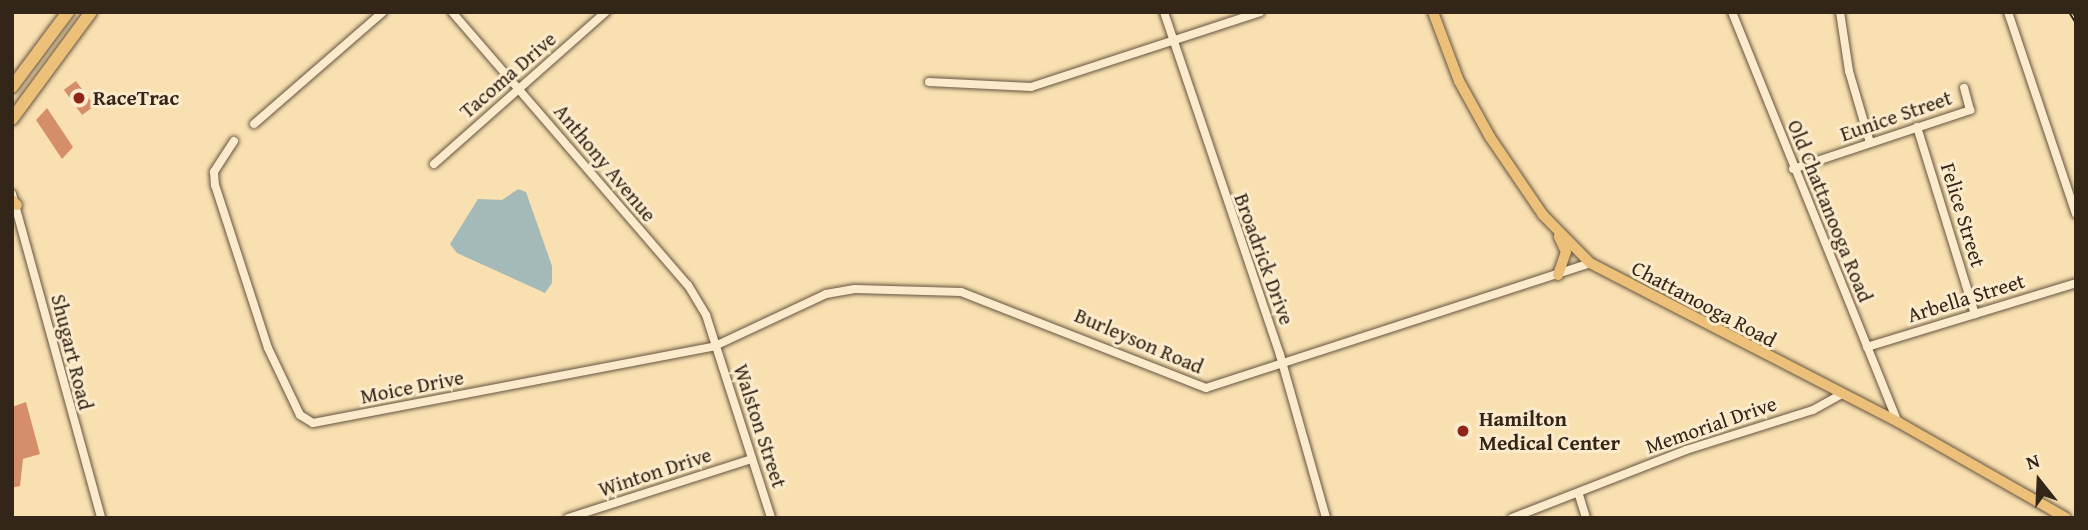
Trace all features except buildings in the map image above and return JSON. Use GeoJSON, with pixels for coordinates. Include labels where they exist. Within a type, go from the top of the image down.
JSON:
{"type":"FeatureCollection","features":[{"type":"Feature","properties":{"kind":"highway"},"geometry":{"type":"LineString","coordinates":[[12,87],[68,12]]}},
{"type":"Feature","properties":{"kind":"highway"},"geometry":{"type":"LineString","coordinates":[[12,119],[91,12]]}},
{"type":"Feature","properties":{"kind":"main road","name":"Chattanooga Road"},"geometry":{"type":"LineString","coordinates":[[1433,12],[1459,81],[1490,137],[1557,231],[1590,263],[1898,422],[2066,518]]}},
{"type":"Feature","properties":{"kind":"main road"},"geometry":{"type":"LineString","coordinates":[[1557,231],[1566,253],[1558,275]]}},
{"type":"Feature","properties":{"kind":"street"},"geometry":{"type":"LineString","coordinates":[[254,124],[383,12]]}},
{"type":"Feature","properties":{"kind":"street","name":"Anthony Avenue"},"geometry":{"type":"LineString","coordinates":[[452,12],[688,285],[715,346]]}},
{"type":"Feature","properties":{"kind":"street","name":"Tacoma Drive"},"geometry":{"type":"LineString","coordinates":[[434,164],[607,12]]}},
{"type":"Feature","properties":{"kind":"street","name":"Broadrick Drive"},"geometry":{"type":"LineString","coordinates":[[1164,12],[1281,364],[1326,518]]}},
{"type":"Feature","properties":{"kind":"street"},"geometry":{"type":"LineString","coordinates":[[929,82],[1031,87],[1261,12]]}},
{"type":"Feature","properties":{"kind":"street","name":"Old Chattanooga Road"},"geometry":{"type":"LineString","coordinates":[[1731,12],[1898,422]]}},
{"type":"Feature","properties":{"kind":"street"},"geometry":{"type":"LineString","coordinates":[[1840,12],[1849,71],[1870,143]]}},
{"type":"Feature","properties":{"kind":"street"},"geometry":{"type":"LineString","coordinates":[[2009,13],[2076,215]]}},
{"type":"Feature","properties":{"kind":"street","name":"Eunice Street"},"geometry":{"type":"LineString","coordinates":[[1793,169],[1970,110],[1964,88]]}},
{"type":"Feature","properties":{"kind":"street","name":"Felice Street"},"geometry":{"type":"LineString","coordinates":[[1917,127],[1975,314]]}},
{"type":"Feature","properties":{"kind":"street","name":"Moice Drive"},"geometry":{"type":"LineString","coordinates":[[234,141],[214,179],[268,348],[300,415],[313,423],[715,346]]}},
{"type":"Feature","properties":{"kind":"street","name":"Shugart Road"},"geometry":{"type":"LineString","coordinates":[[14,200],[101,518]]}},
{"type":"Feature","properties":{"kind":"street","name":"Burleyson Road"},"geometry":{"type":"LineString","coordinates":[[715,346],[826,294],[940,289],[1034,317],[1146,361],[1196,388],[1281,364],[1590,263]]}},
{"type":"Feature","properties":{"kind":"street","name":"Arbella Street"},"geometry":{"type":"LineString","coordinates":[[1867,347],[2076,283]]}},
{"type":"Feature","properties":{"kind":"street","name":"Walston Street"},"geometry":{"type":"LineString","coordinates":[[715,346],[771,518]]}},
{"type":"Feature","properties":{"kind":"street","name":"Memorial Drive"},"geometry":{"type":"LineString","coordinates":[[1512,518],[1579,495],[1649,464],[1813,410],[1842,394]]}},
{"type":"Feature","properties":{"kind":"street","name":"Winton Drive"},"geometry":{"type":"LineString","coordinates":[[568,518],[752,459]]}},
{"type":"Feature","properties":{"kind":"street"},"geometry":{"type":"LineString","coordinates":[[1579,495],[1586,518]]}},
{"type":"Feature","properties":{"kind":"water"},"geometry":{"type":"Polygon","coordinates":[[[518,189],[526,192],[552,266],[552,283],[545,293],[457,253],[450,244],[478,199],[502,200],[518,189]]]}},
{"type":"Feature","properties":{"kind":"railway"},"geometry":{"type":"LineString","coordinates":[[2071,12],[2076,20]]}},
{"type":"Feature","properties":{"kind":"place","name":"RaceTrac"},"geometry":{"type":"Point","coordinates":[79,98]}},
{"type":"Feature","properties":{"kind":"place","name":"Hamilton Medical Center"},"geometry":{"type":"Point","coordinates":[1463,431]}}]}
